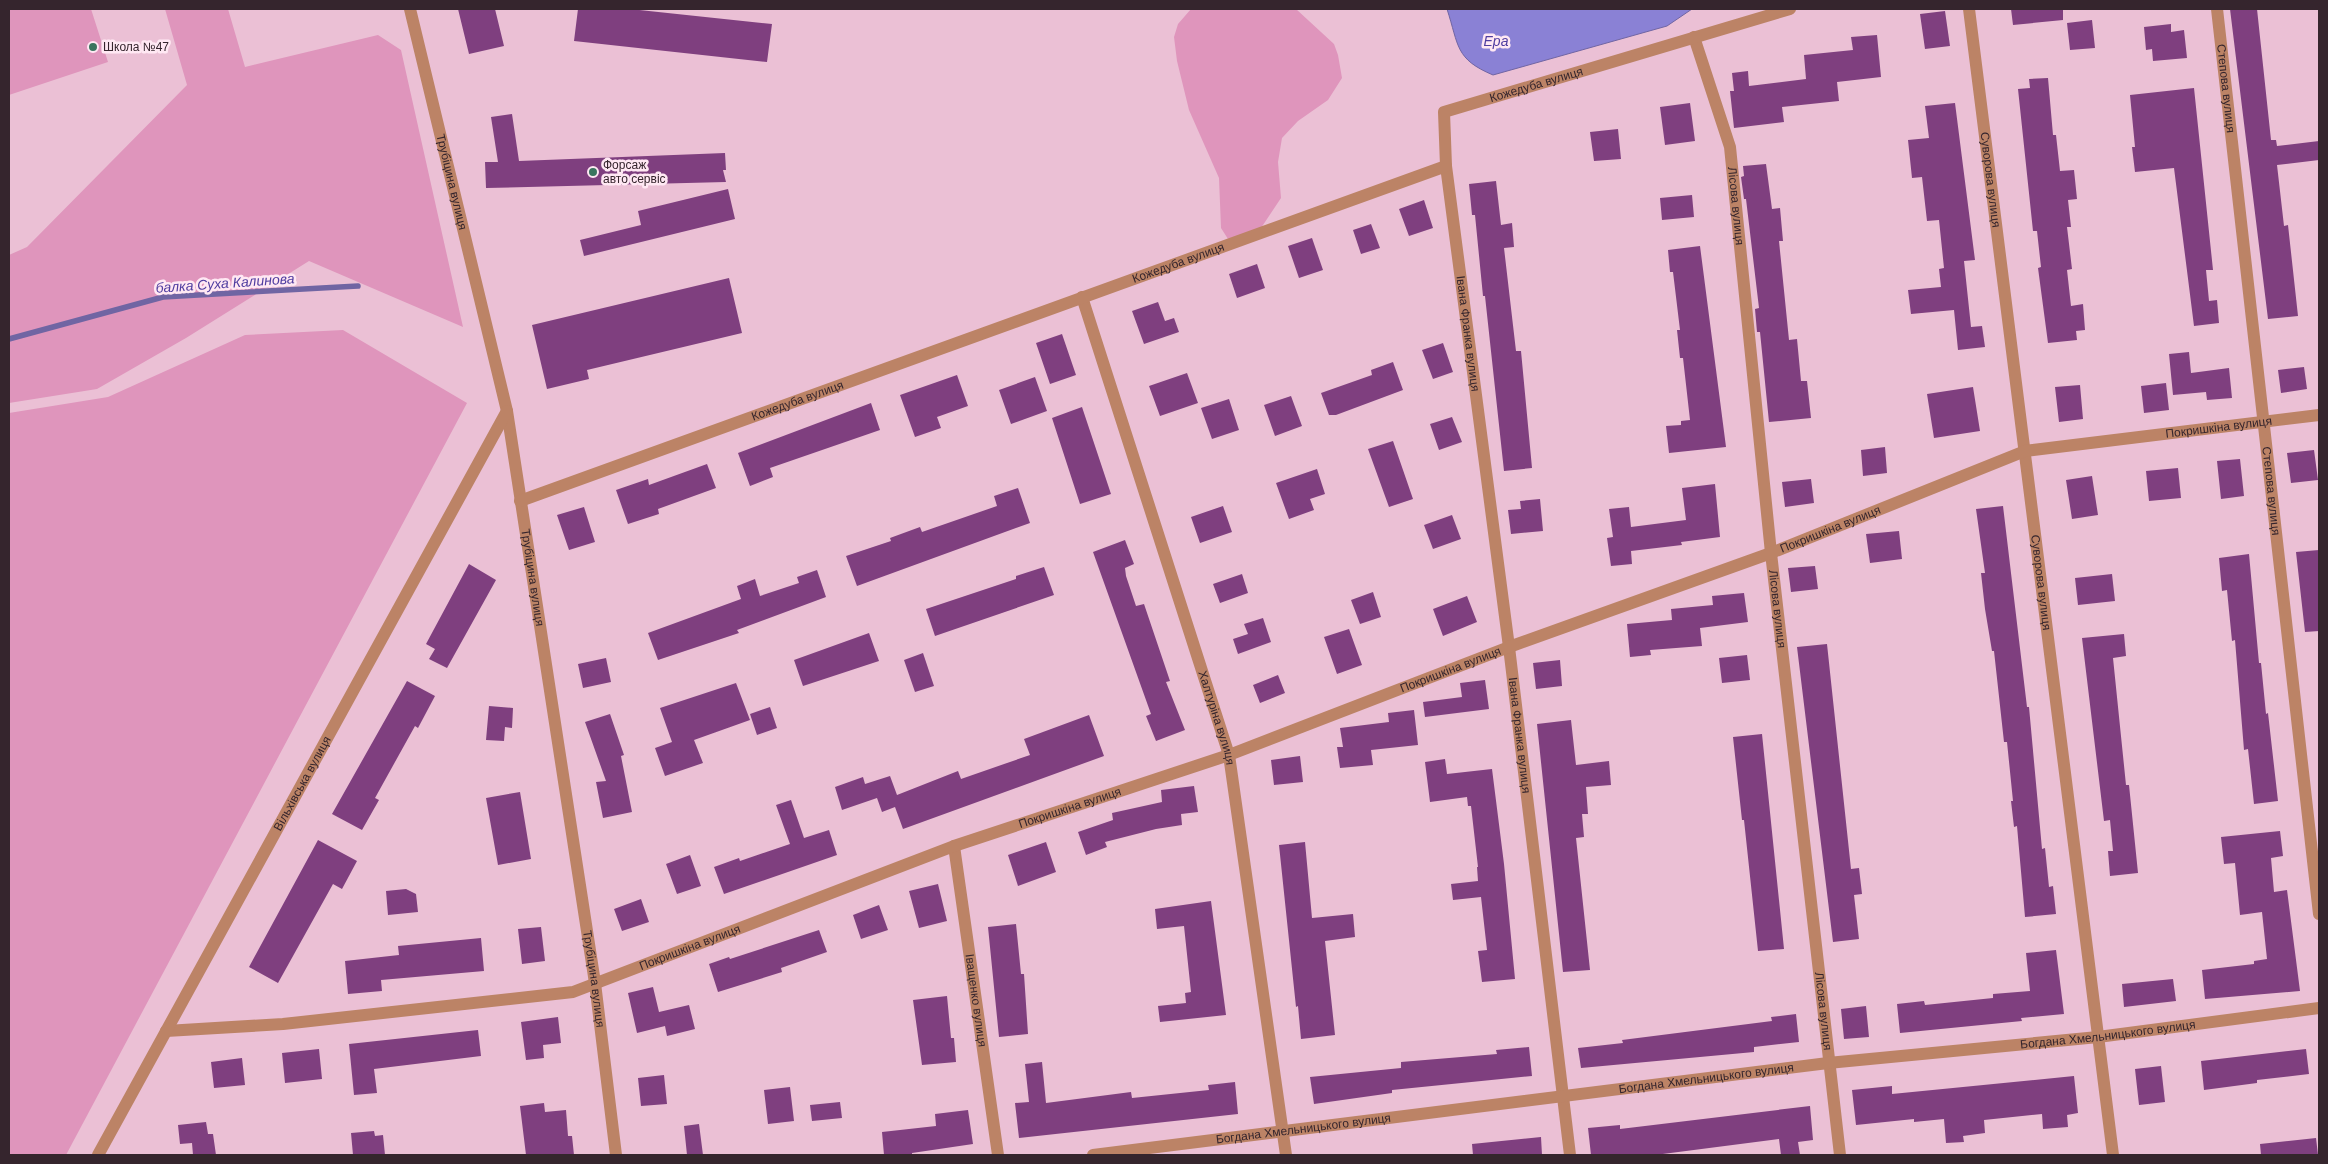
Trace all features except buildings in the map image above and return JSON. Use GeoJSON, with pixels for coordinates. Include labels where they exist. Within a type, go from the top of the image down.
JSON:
{"type":"FeatureCollection","features":[{"type":"Feature","properties":{"kind":"street","name":"Трубіцина вулиця"},"geometry":{"type":"LineString","coordinates":[[410,9],[507,412],[595,983],[616,1155]]}},
{"type":"Feature","properties":{"kind":"street","name":"Кожедуба вулиця"},"geometry":{"type":"LineString","coordinates":[[520,501],[1446,166],[1444,112],[1790,9]]}},
{"type":"Feature","properties":{"kind":"street","name":"Суворова вулиця"},"geometry":{"type":"LineString","coordinates":[[1969,9],[2113,1155]]}},
{"type":"Feature","properties":{"kind":"street","name":"Степова вулиця"},"geometry":{"type":"LineString","coordinates":[[2217,9],[2319,914]]}},
{"type":"Feature","properties":{"kind":"street","name":"Лісова вулиця"},"geometry":{"type":"LineString","coordinates":[[1694,37],[1730,147],[1771,553],[1840,1155]]}},
{"type":"Feature","properties":{"kind":"street","name":"Івана Франка вулиця"},"geometry":{"type":"LineString","coordinates":[[1446,166],[1509,647],[1570,1155]]}},
{"type":"Feature","properties":{"kind":"street","name":"Халтуріна вулиця"},"geometry":{"type":"LineString","coordinates":[[1082,297],[1230,755],[1286,1155]]}},
{"type":"Feature","properties":{"kind":"street","name":"Вільхівська вулиця"},"geometry":{"type":"LineString","coordinates":[[98,1155],[507,412]]}},
{"type":"Feature","properties":{"kind":"street","name":"Покришкіна вулиця"},"geometry":{"type":"LineString","coordinates":[[166,1031],[283,1024],[573,992],[954,846],[1230,755],[1509,647],[1771,553],[2025,451],[2319,415]]}},
{"type":"Feature","properties":{"kind":"street","name":"Іващенко вулиця"},"geometry":{"type":"LineString","coordinates":[[954,846],[998,1155]]}},
{"type":"Feature","properties":{"kind":"street","name":"Богдана Хмельницького вулиця"},"geometry":{"type":"LineString","coordinates":[[1093,1155],[1828,1063],[2098,1037],[2319,1008]]}},
{"type":"Feature","properties":{"kind":"shaded area"},"geometry":{"type":"Polygon","coordinates":[[[9,9],[91,9],[108,62],[9,95],[9,9]]]}},
{"type":"Feature","properties":{"kind":"shaded area"},"geometry":{"type":"Polygon","coordinates":[[[165,9],[228,9],[245,67],[378,35],[401,50],[463,327],[309,261],[186,338],[97,389],[9,403],[9,255],[27,247],[187,85],[165,9]]]}},
{"type":"Feature","properties":{"kind":"shaded area"},"geometry":{"type":"Polygon","coordinates":[[[1191,9],[1296,9],[1334,44],[1342,78],[1328,100],[1298,121],[1282,138],[1278,162],[1281,198],[1261,228],[1228,239],[1221,228],[1219,178],[1189,110],[1177,61],[1174,37],[1178,24],[1191,9]]]}},
{"type":"Feature","properties":{"kind":"shaded area"},"geometry":{"type":"Polygon","coordinates":[[[343,330],[467,403],[66,1155],[9,1155],[9,413],[108,397],[245,335],[343,330]]]}},
{"type":"Feature","properties":{"kind":"water","name":"Ера"},"geometry":{"type":"Polygon","coordinates":[[[1447,9],[1692,9],[1667,26],[1493,75],[1471,63],[1460,50],[1447,9]]]}},
{"type":"Feature","properties":{"kind":"waterway","name":"балка Суха Калинова"},"geometry":{"type":"LineString","coordinates":[[9,339],[163,297],[358,286]]}},
{"type":"Feature","properties":{"kind":"place","name":"Школа №47"},"geometry":{"type":"Point","coordinates":[93,47]}},
{"type":"Feature","properties":{"kind":"place","name":"Форсаж авто сервіс"},"geometry":{"type":"Point","coordinates":[593,172]}}]}
